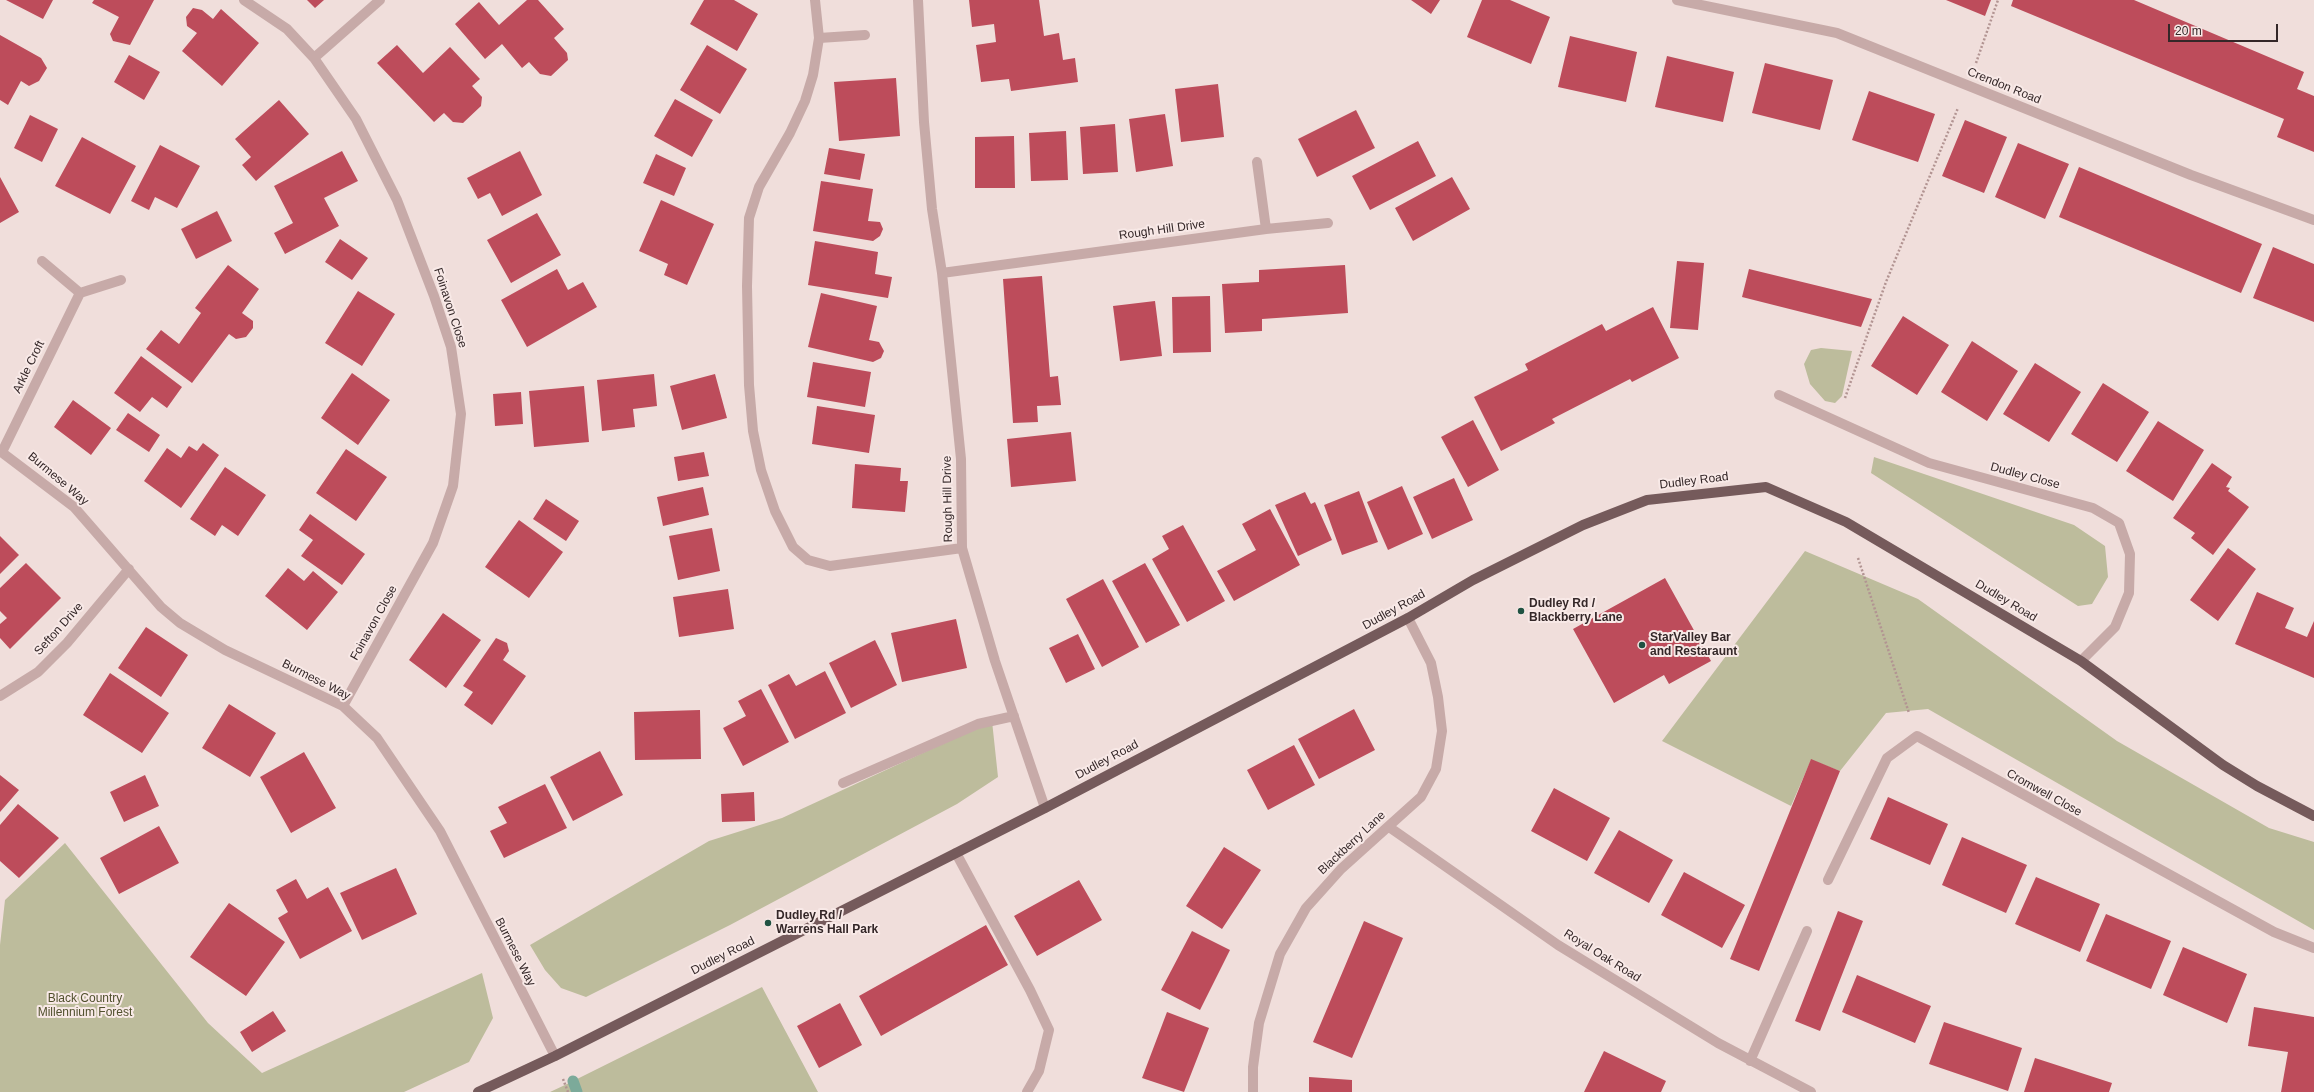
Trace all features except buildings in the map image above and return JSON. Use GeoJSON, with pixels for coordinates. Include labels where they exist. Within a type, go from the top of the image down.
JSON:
{"type":"FeatureCollection","features":[{"type":"Feature","properties":{"kind":"main road","name":"Dudley Road"},"geometry":{"type":"LineString","coordinates":[[478,1092],[555,1056],[1045,808],[1408,618],[1473,580],[1583,525],[1647,500],[1766,487],[1846,522],[2081,661],[2224,765],[2257,786],[2314,816]]}},
{"type":"Feature","properties":{"kind":"street","name":"Foinavon Close"},"geometry":{"type":"LineString","coordinates":[[244,0],[287,29],[314,58],[356,119],[397,200],[434,296],[451,347],[461,414],[453,486],[433,543],[343,706]]}},
{"type":"Feature","properties":{"kind":"street"},"geometry":{"type":"LineString","coordinates":[[314,58],[380,0]]}},
{"type":"Feature","properties":{"kind":"street"},"geometry":{"type":"LineString","coordinates":[[815,0],[819,38],[813,75],[805,101],[790,133],[759,187],[749,218],[747,286],[748,385],[753,431],[761,470],[776,511],[793,547],[808,560],[830,566],[962,548]]}},
{"type":"Feature","properties":{"kind":"street","name":"Rough Hill Drive"},"geometry":{"type":"LineString","coordinates":[[918,0],[924,122],[932,210],[942,273],[961,459],[962,548],[1014,716],[1045,808]]}},
{"type":"Feature","properties":{"kind":"street","name":"Crendon Road"},"geometry":{"type":"LineString","coordinates":[[1677,0],[1837,33],[2191,175],[2314,220]]}},
{"type":"Feature","properties":{"kind":"street"},"geometry":{"type":"LineString","coordinates":[[819,38],[865,36]]}},
{"type":"Feature","properties":{"kind":"street"},"geometry":{"type":"LineString","coordinates":[[1257,162],[1266,229]]}},
{"type":"Feature","properties":{"kind":"street","name":"Rough Hill Drive"},"geometry":{"type":"LineString","coordinates":[[942,273],[1266,229],[1328,223]]}},
{"type":"Feature","properties":{"kind":"street"},"geometry":{"type":"LineString","coordinates":[[42,261],[80,293],[121,280]]}},
{"type":"Feature","properties":{"kind":"street","name":"Arkle Croft"},"geometry":{"type":"LineString","coordinates":[[1,451],[80,293]]}},
{"type":"Feature","properties":{"kind":"street","name":"Dudley Close"},"geometry":{"type":"LineString","coordinates":[[1779,394],[1929,463],[2093,508],[2119,523],[2130,554],[2129,593],[2115,627],[2081,661]]}},
{"type":"Feature","properties":{"kind":"street","name":"Burmese Way"},"geometry":{"type":"LineString","coordinates":[[1,451],[74,507],[161,607],[180,623],[225,650],[343,706],[377,738],[440,830],[555,1056]]}},
{"type":"Feature","properties":{"kind":"street","name":"Sefton Drive"},"geometry":{"type":"LineString","coordinates":[[0,696],[38,672],[67,643],[129,569]]}},
{"type":"Feature","properties":{"kind":"street","name":"Blackberry Lane"},"geometry":{"type":"LineString","coordinates":[[1253,1092],[1253,1066],[1259,1023],[1280,954],[1306,908],[1340,869],[1389,828],[1421,797],[1436,770],[1442,731],[1431,663],[1408,618]]}},
{"type":"Feature","properties":{"kind":"street"},"geometry":{"type":"LineString","coordinates":[[843,784],[978,724],[1014,716]]}},
{"type":"Feature","properties":{"kind":"street"},"geometry":{"type":"LineString","coordinates":[[1828,880],[1887,758],[1916,736]]}},
{"type":"Feature","properties":{"kind":"street","name":"Cromwell Close"},"geometry":{"type":"LineString","coordinates":[[1916,736],[2274,932],[2314,948]]}},
{"type":"Feature","properties":{"kind":"street","name":"Royal Oak Road"},"geometry":{"type":"LineString","coordinates":[[1389,828],[1558,945],[1750,1061],[1811,1092]]}},
{"type":"Feature","properties":{"kind":"street"},"geometry":{"type":"LineString","coordinates":[[956,853],[1030,990],[1049,1030],[1039,1071],[1026,1092]]}},
{"type":"Feature","properties":{"kind":"street"},"geometry":{"type":"LineString","coordinates":[[1750,1061],[1808,931]]}},
{"type":"Feature","properties":{"kind":"path"},"geometry":{"type":"LineString","coordinates":[[1837,421],[1886,282],[1968,85],[1998,0]]}},
{"type":"Feature","properties":{"kind":"path"},"geometry":{"type":"LineString","coordinates":[[1846,522],[1916,736]]}},
{"type":"Feature","properties":{"kind":"green space"},"geometry":{"type":"Polygon","coordinates":[[[1821,348],[1852,351],[1842,396],[1835,403],[1825,401],[1810,384],[1804,364],[1811,350],[1821,348]]]}},
{"type":"Feature","properties":{"kind":"green space"},"geometry":{"type":"Polygon","coordinates":[[[1874,457],[2074,525],[2105,546],[2108,577],[2092,604],[2078,606],[1871,473],[1874,457]]]}},
{"type":"Feature","properties":{"kind":"green space"},"geometry":{"type":"Polygon","coordinates":[[[1805,551],[1918,599],[2117,741],[2269,828],[2314,842],[2314,930],[1928,709],[1886,713],[1840,771],[1811,760],[1791,806],[1662,741],[1805,551]]]}},
{"type":"Feature","properties":{"kind":"green space"},"geometry":{"type":"Polygon","coordinates":[[[992,721],[998,777],[957,804],[730,925],[586,997],[561,988],[545,970],[530,945],[709,841],[782,818],[992,721]]]}},
{"type":"Feature","properties":{"kind":"green space","name":"Black Country Millennium Forest"},"geometry":{"type":"Polygon","coordinates":[[[65,843],[208,1023],[262,1073],[482,973],[493,1018],[469,1062],[404,1092],[0,1092],[0,945],[5,900],[65,843]]]}},
{"type":"Feature","properties":{"kind":"green space"},"geometry":{"type":"Polygon","coordinates":[[[762,987],[818,1092],[550,1092],[565,1085],[762,987]]]}},
{"type":"Feature","properties":{"kind":"waterway"},"geometry":{"type":"LineString","coordinates":[[573,1081],[577,1092]]}},
{"type":"Feature","properties":{"kind":"place","name":"Dudley Rd / Blackberry Lane"},"geometry":{"type":"Point","coordinates":[1521,611]}},
{"type":"Feature","properties":{"kind":"place","name":"StarValley Bar and Restaraunt"},"geometry":{"type":"Point","coordinates":[1642,645]}},
{"type":"Feature","properties":{"kind":"place","name":"Dudley Rd / Warrens Hall Park"},"geometry":{"type":"Point","coordinates":[768,923]}}]}
